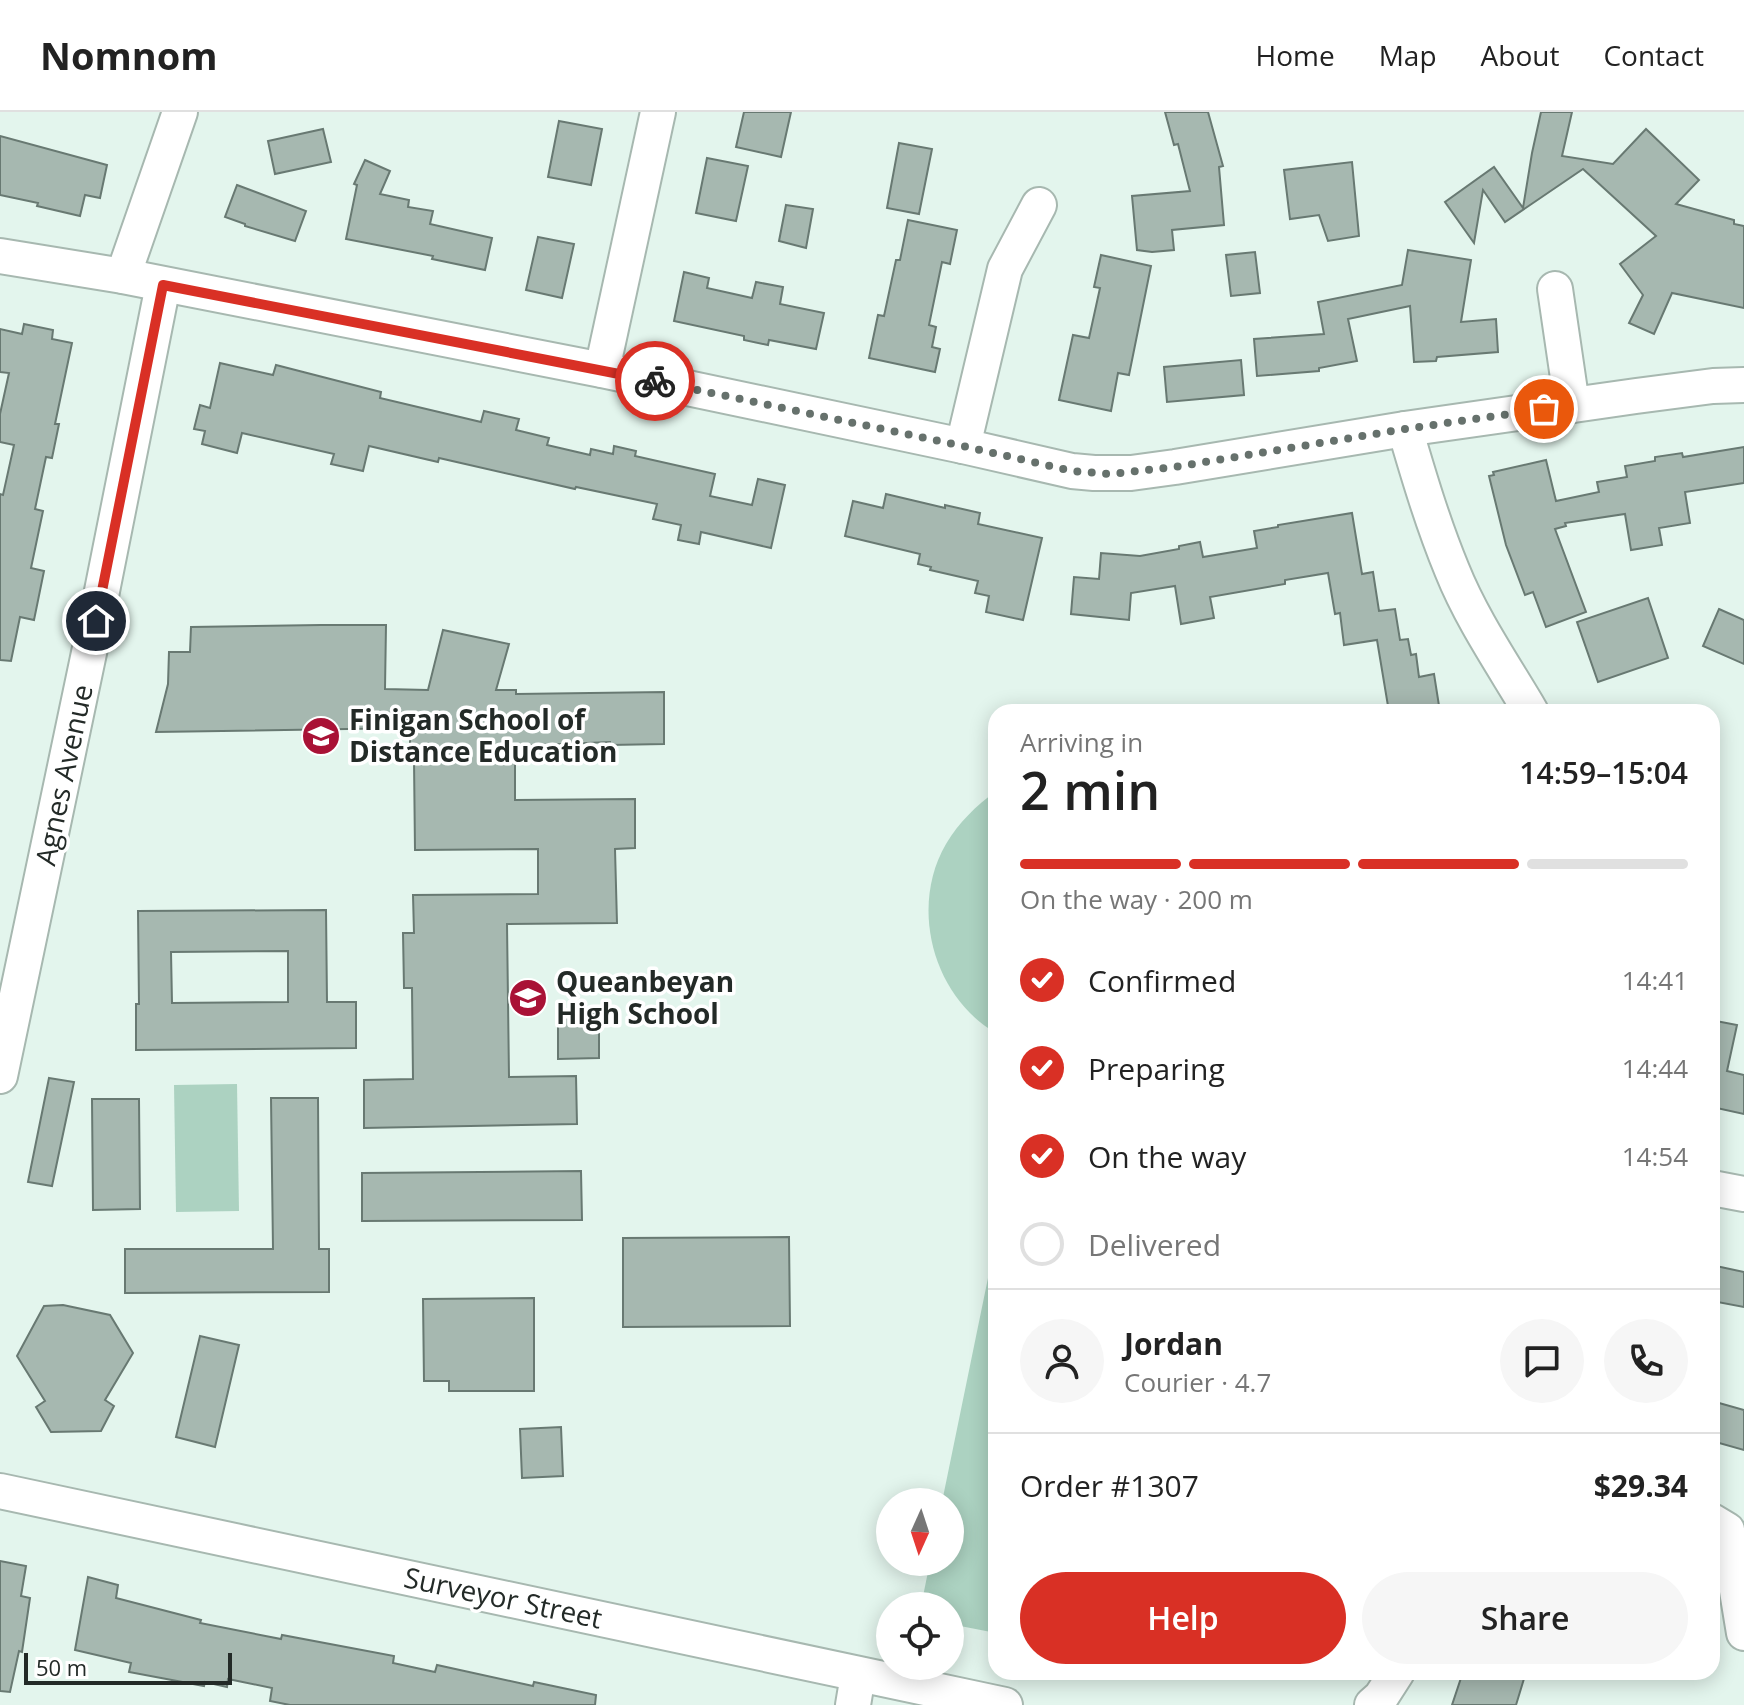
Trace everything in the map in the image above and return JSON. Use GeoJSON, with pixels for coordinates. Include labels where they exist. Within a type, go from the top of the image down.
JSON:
{"type":"FeatureCollection","features":[{"type":"Feature","properties":{"kind":"street"},"geometry":{"type":"LineString","coordinates":[[123,276],[180,112]]}},
{"type":"Feature","properties":{"kind":"street"},"geometry":{"type":"LineString","coordinates":[[602,370],[658,112]]}},
{"type":"Feature","properties":{"kind":"street"},"geometry":{"type":"LineString","coordinates":[[963,446],[1005,269],[1039,205]]}},
{"type":"Feature","properties":{"kind":"street"},"geometry":{"type":"LineString","coordinates":[[0,256],[123,276],[602,370],[1072,471],[1110,474],[1175,467],[1572,405],[1713,386],[1744,385]]}},
{"type":"Feature","properties":{"kind":"street","name":"Agnes Avenue"},"geometry":{"type":"LineString","coordinates":[[0,1076],[163,285]]}},
{"type":"Feature","properties":{"kind":"street"},"geometry":{"type":"LineString","coordinates":[[1555,289],[1572,405]]}},
{"type":"Feature","properties":{"kind":"street"},"geometry":{"type":"LineString","coordinates":[[1405,429],[1422,488],[1453,573],[1478,623],[1526,704]]}},
{"type":"Feature","properties":{"kind":"street"},"geometry":{"type":"LineString","coordinates":[[1720,1190],[1744,1194]]}},
{"type":"Feature","properties":{"kind":"street","name":"Surveyor Street"},"geometry":{"type":"LineString","coordinates":[[0,1491],[855,1690],[1005,1705]]}},
{"type":"Feature","properties":{"kind":"street"},"geometry":{"type":"LineString","coordinates":[[1720,1526],[1727,1530],[1744,1633]]}},
{"type":"Feature","properties":{"kind":"street"},"geometry":{"type":"LineString","coordinates":[[1372,1705],[1392,1680]]}},
{"type":"Feature","properties":{"kind":"green space"},"geometry":{"type":"Polygon","coordinates":[[[988,798],[988,1027],[956,997],[943,974],[929,922],[929,895],[935,869],[946,844],[968,815],[988,798]]]}},
{"type":"Feature","properties":{"kind":"green space"},"geometry":{"type":"Polygon","coordinates":[[[237,1084],[239,1211],[176,1212],[174,1085],[237,1084]]]}},
{"type":"Feature","properties":{"kind":"green space"},"geometry":{"type":"Polygon","coordinates":[[[988,1278],[988,1631],[964,1627],[964,1592],[924,1592],[927,1576],[964,1576],[964,1488],[945,1488],[988,1278]]]}},
{"type":"Feature","properties":{"kind":"building"},"geometry":{"type":"Polygon","coordinates":[[[744,112],[791,112],[781,157],[736,147],[744,112]]]}},
{"type":"Feature","properties":{"kind":"building"},"geometry":{"type":"Polygon","coordinates":[[[1165,112],[1208,112],[1223,166],[1219,167],[1224,225],[1172,230],[1174,250],[1137,250],[1132,196],[1190,191],[1178,144],[1174,145],[1165,112]]]}},
{"type":"Feature","properties":{"kind":"building"},"geometry":{"type":"Polygon","coordinates":[[[1541,112],[1572,112],[1562,156],[1613,164],[1646,129],[1699,180],[1676,204],[1734,220],[1734,224],[1744,226],[1744,308],[1672,293],[1654,334],[1629,323],[1643,295],[1620,264],[1656,236],[1583,169],[1505,222],[1483,190],[1474,243],[1445,202],[1494,167],[1523,208],[1541,112]]]}},
{"type":"Feature","properties":{"kind":"building"},"geometry":{"type":"Polygon","coordinates":[[[559,121],[602,129],[591,185],[548,177],[559,121]]]}},
{"type":"Feature","properties":{"kind":"building"},"geometry":{"type":"Polygon","coordinates":[[[323,129],[331,162],[275,174],[268,141],[323,129]]]}},
{"type":"Feature","properties":{"kind":"building"},"geometry":{"type":"Polygon","coordinates":[[[0,136],[107,165],[100,198],[85,195],[80,216],[0,195],[0,136]]]}},
{"type":"Feature","properties":{"kind":"building"},"geometry":{"type":"Polygon","coordinates":[[[899,143],[932,149],[919,214],[887,208],[899,143]]]}},
{"type":"Feature","properties":{"kind":"building"},"geometry":{"type":"Polygon","coordinates":[[[707,158],[748,166],[736,221],[696,213],[707,158]]]}},
{"type":"Feature","properties":{"kind":"building"},"geometry":{"type":"Polygon","coordinates":[[[365,160],[390,171],[380,194],[409,200],[408,207],[433,211],[430,224],[492,238],[485,270],[346,239],[357,185],[354,184],[365,160]]]}},
{"type":"Feature","properties":{"kind":"building"},"geometry":{"type":"Polygon","coordinates":[[[1352,162],[1359,236],[1328,241],[1319,215],[1290,219],[1284,170],[1352,162]]]}},
{"type":"Feature","properties":{"kind":"building"},"geometry":{"type":"Polygon","coordinates":[[[237,185],[306,211],[295,241],[225,217],[237,185]]]}},
{"type":"Feature","properties":{"kind":"building"},"geometry":{"type":"Polygon","coordinates":[[[786,205],[813,209],[806,248],[779,241],[786,205]]]}},
{"type":"Feature","properties":{"kind":"building"},"geometry":{"type":"Polygon","coordinates":[[[908,220],[957,230],[950,264],[942,262],[929,325],[936,327],[932,347],[940,349],[935,372],[869,358],[878,315],[884,316],[896,260],[900,260],[908,220]]]}},
{"type":"Feature","properties":{"kind":"building"},"geometry":{"type":"Polygon","coordinates":[[[538,237],[574,244],[562,298],[526,290],[538,237]]]}},
{"type":"Feature","properties":{"kind":"building"},"geometry":{"type":"Polygon","coordinates":[[[1408,250],[1471,260],[1461,322],[1496,319],[1498,352],[1414,362],[1410,306],[1348,319],[1357,361],[1319,368],[1319,371],[1257,376],[1254,339],[1324,334],[1318,302],[1402,285],[1408,250]]]}},
{"type":"Feature","properties":{"kind":"building"},"geometry":{"type":"Polygon","coordinates":[[[1255,252],[1260,293],[1231,296],[1226,255],[1255,252]]]}},
{"type":"Feature","properties":{"kind":"building"},"geometry":{"type":"Polygon","coordinates":[[[1101,255],[1151,266],[1129,375],[1118,373],[1111,411],[1059,400],[1073,335],[1089,338],[1100,288],[1094,287],[1101,255]]]}},
{"type":"Feature","properties":{"kind":"building"},"geometry":{"type":"Polygon","coordinates":[[[684,272],[709,278],[707,288],[752,298],[756,282],[783,287],[780,304],[824,313],[816,349],[769,340],[768,345],[744,340],[744,336],[674,321],[684,272]]]}},
{"type":"Feature","properties":{"kind":"building"},"geometry":{"type":"Polygon","coordinates":[[[24,324],[53,330],[52,339],[72,343],[55,424],[59,424],[52,458],[46,457],[35,509],[43,511],[31,568],[44,571],[34,620],[20,617],[11,661],[0,660],[0,494],[3,495],[14,445],[0,442],[0,414],[9,373],[0,372],[0,329],[22,334],[24,324]]]}},
{"type":"Feature","properties":{"kind":"building"},"geometry":{"type":"Polygon","coordinates":[[[1241,360],[1244,395],[1167,402],[1164,367],[1241,360]]]}},
{"type":"Feature","properties":{"kind":"building"},"geometry":{"type":"Polygon","coordinates":[[[220,363],[273,375],[276,365],[381,392],[380,398],[481,422],[484,411],[519,419],[516,430],[549,438],[547,445],[590,455],[591,449],[613,454],[614,446],[636,451],[635,456],[715,474],[710,496],[752,505],[758,479],[785,485],[771,548],[701,532],[699,544],[678,540],[681,525],[653,519],[657,504],[439,458],[438,462],[369,446],[363,471],[331,464],[334,454],[242,433],[237,453],[202,444],[205,431],[194,429],[200,405],[210,408],[220,363]]]}},
{"type":"Feature","properties":{"kind":"building"},"geometry":{"type":"Polygon","coordinates":[[[1744,447],[1744,483],[1685,492],[1690,523],[1659,528],[1662,545],[1631,550],[1625,514],[1565,523],[1566,526],[1555,529],[1586,612],[1546,627],[1533,592],[1525,595],[1506,545],[1489,476],[1494,475],[1493,472],[1546,460],[1556,501],[1599,492],[1597,482],[1627,477],[1625,466],[1655,461],[1655,457],[1682,453],[1683,457],[1744,447]]]}},
{"type":"Feature","properties":{"kind":"building"},"geometry":{"type":"Polygon","coordinates":[[[886,494],[980,513],[978,524],[1042,538],[1023,620],[986,612],[989,596],[975,593],[978,581],[930,570],[931,567],[918,564],[920,554],[845,536],[853,501],[883,508],[886,494]]]}},
{"type":"Feature","properties":{"kind":"building"},"geometry":{"type":"Polygon","coordinates":[[[1352,513],[1362,574],[1373,572],[1379,611],[1395,609],[1400,640],[1408,639],[1411,655],[1416,654],[1419,677],[1434,674],[1439,704],[1388,704],[1377,640],[1344,645],[1340,613],[1335,614],[1328,573],[1210,597],[1214,618],[1181,624],[1175,586],[1131,593],[1129,620],[1071,614],[1074,577],[1099,579],[1101,553],[1140,556],[1200,542],[1203,557],[1257,548],[1254,531],[1352,513]]]}},
{"type":"Feature","properties":{"kind":"building"},"geometry":{"type":"Polygon","coordinates":[[[1648,598],[1668,658],[1598,682],[1577,622],[1648,598]]]}},
{"type":"Feature","properties":{"kind":"building"},"geometry":{"type":"Polygon","coordinates":[[[1719,609],[1744,620],[1744,664],[1703,646],[1719,609]]]}},
{"type":"Feature","properties":{"kind":"building"},"geometry":{"type":"Polygon","coordinates":[[[386,625],[385,689],[428,690],[443,630],[509,644],[496,690],[516,690],[516,694],[664,692],[664,744],[610,745],[610,742],[515,746],[515,800],[635,799],[635,848],[615,849],[617,923],[507,924],[509,1077],[576,1076],[577,1124],[364,1128],[364,1080],[413,1079],[412,988],[404,988],[403,933],[414,933],[413,895],[538,894],[538,849],[415,850],[414,760],[410,760],[410,728],[156,732],[168,684],[169,652],[190,652],[191,627],[386,625]]]}},
{"type":"Feature","properties":{"kind":"building"},"geometry":{"type":"Polygon","coordinates":[[[326,910],[327,1002],[356,1002],[356,1048],[136,1050],[138,911],[326,910]],[[288,951],[171,952],[172,1003],[288,1002],[288,951]]]}},
{"type":"Feature","properties":{"kind":"building"},"geometry":{"type":"Polygon","coordinates":[[[558,1012],[599,1012],[599,1058],[558,1059],[558,1012]]]}},
{"type":"Feature","properties":{"kind":"building"},"geometry":{"type":"Polygon","coordinates":[[[1720,1022],[1737,1025],[1727,1071],[1744,1075],[1744,1114],[1720,1109],[1720,1022]]]}},
{"type":"Feature","properties":{"kind":"building"},"geometry":{"type":"Polygon","coordinates":[[[49,1078],[74,1082],[52,1186],[28,1182],[49,1078]]]}},
{"type":"Feature","properties":{"kind":"building"},"geometry":{"type":"Polygon","coordinates":[[[271,1098],[318,1098],[319,1249],[329,1249],[329,1292],[125,1293],[125,1249],[273,1249],[271,1098]]]}},
{"type":"Feature","properties":{"kind":"building"},"geometry":{"type":"Polygon","coordinates":[[[92,1099],[139,1099],[140,1209],[93,1210],[92,1099]]]}},
{"type":"Feature","properties":{"kind":"building"},"geometry":{"type":"Polygon","coordinates":[[[581,1171],[582,1220],[362,1221],[362,1173],[581,1171]]]}},
{"type":"Feature","properties":{"kind":"building"},"geometry":{"type":"Polygon","coordinates":[[[789,1237],[790,1326],[623,1327],[623,1238],[789,1237]]]}},
{"type":"Feature","properties":{"kind":"building"},"geometry":{"type":"Polygon","coordinates":[[[1720,1267],[1744,1272],[1744,1307],[1720,1302],[1720,1267]]]}},
{"type":"Feature","properties":{"kind":"building"},"geometry":{"type":"Polygon","coordinates":[[[534,1298],[534,1391],[449,1391],[449,1381],[424,1381],[423,1299],[534,1298]]]}},
{"type":"Feature","properties":{"kind":"building"},"geometry":{"type":"Polygon","coordinates":[[[63,1305],[110,1315],[133,1353],[105,1400],[114,1406],[101,1431],[51,1432],[36,1407],[45,1401],[17,1356],[44,1306],[63,1305]]]}},
{"type":"Feature","properties":{"kind":"building"},"geometry":{"type":"Polygon","coordinates":[[[200,1336],[239,1345],[215,1447],[176,1437],[200,1336]]]}},
{"type":"Feature","properties":{"kind":"building"},"geometry":{"type":"Polygon","coordinates":[[[1720,1403],[1744,1410],[1744,1450],[1720,1443],[1720,1403]]]}},
{"type":"Feature","properties":{"kind":"building"},"geometry":{"type":"Polygon","coordinates":[[[561,1427],[563,1476],[522,1478],[520,1429],[561,1427]]]}},
{"type":"Feature","properties":{"kind":"building"},"geometry":{"type":"Polygon","coordinates":[[[0,1561],[26,1566],[21,1596],[30,1598],[22,1652],[19,1651],[10,1692],[0,1691],[0,1561]]]}},
{"type":"Feature","properties":{"kind":"building"},"geometry":{"type":"Polygon","coordinates":[[[88,1577],[118,1585],[116,1598],[201,1620],[200,1623],[394,1656],[393,1663],[435,1672],[437,1665],[533,1686],[534,1682],[596,1695],[595,1705],[290,1705],[270,1701],[272,1688],[228,1679],[227,1687],[205,1682],[204,1686],[129,1672],[131,1663],[75,1650],[88,1577]]]}},
{"type":"Feature","properties":{"kind":"building"},"geometry":{"type":"Polygon","coordinates":[[[1460,1680],[1524,1680],[1516,1705],[1452,1705],[1460,1680]]]}},
{"type":"Feature","properties":{"kind":"way so far"},"geometry":{"type":"LineString","coordinates":[[655,381],[1072,471],[1110,474],[1175,467],[1544,409]]}},
{"type":"Feature","properties":{"kind":"place","name":"Finigan School of Distance Education"},"geometry":{"type":"Point","coordinates":[321,736]}},
{"type":"Feature","properties":{"kind":"place","name":"Queanbeyan High School"},"geometry":{"type":"Point","coordinates":[528,998]}},
{"type":"Feature","properties":{"kind":"route"},"geometry":{"type":"LineString","coordinates":[[96,621],[163,285],[655,381]]}}]}
